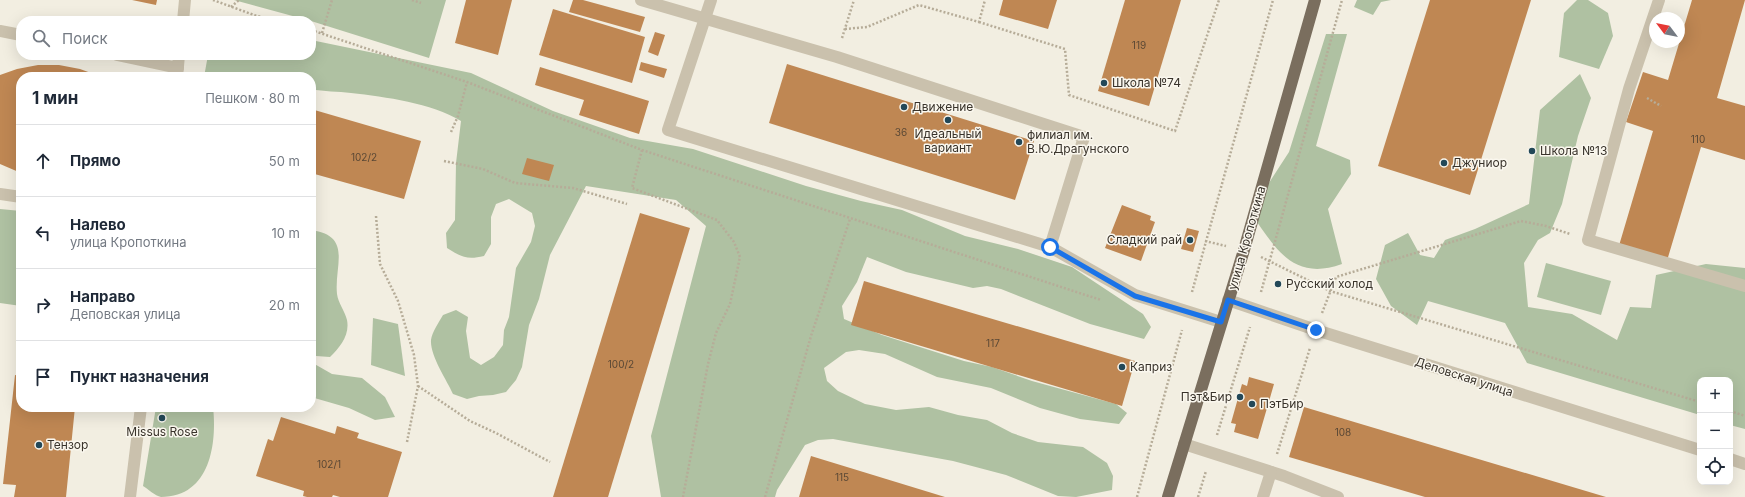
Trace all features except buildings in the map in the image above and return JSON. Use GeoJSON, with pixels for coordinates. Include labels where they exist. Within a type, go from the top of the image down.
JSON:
{"type":"FeatureCollection","features":[{"type":"Feature","properties":{"kind":"main road","name":"улица Кропоткина"},"geometry":{"type":"LineString","coordinates":[[1168,497],[1244,250],[1315,0]]}},
{"type":"Feature","properties":{"kind":"street"},"geometry":{"type":"LineString","coordinates":[[183,16],[185,0]]}},
{"type":"Feature","properties":{"kind":"street"},"geometry":{"type":"LineString","coordinates":[[641,0],[837,57],[1084,137],[1050,247]]}},
{"type":"Feature","properties":{"kind":"street"},"geometry":{"type":"LineString","coordinates":[[710,0],[668,130],[1050,247],[1135,296],[1221,322]]}},
{"type":"Feature","properties":{"kind":"street"},"geometry":{"type":"LineString","coordinates":[[1660,0],[1629,89],[1588,240],[1745,286]]}},
{"type":"Feature","properties":{"kind":"street"},"geometry":{"type":"LineString","coordinates":[[0,31],[16,34]]}},
{"type":"Feature","properties":{"kind":"street"},"geometry":{"type":"LineString","coordinates":[[135,60],[177,72],[178,60]]}},
{"type":"Feature","properties":{"kind":"street"},"geometry":{"type":"LineString","coordinates":[[0,194],[16,196]]}},
{"type":"Feature","properties":{"kind":"street","name":"Деповская улица"},"geometry":{"type":"LineString","coordinates":[[1228,300],[1316,330],[1697,449]]}},
{"type":"Feature","properties":{"kind":"street"},"geometry":{"type":"LineString","coordinates":[[130,497],[140,412]]}},
{"type":"Feature","properties":{"kind":"street"},"geometry":{"type":"LineString","coordinates":[[1184,444],[1271,472],[1338,497]]}},
{"type":"Feature","properties":{"kind":"street"},"geometry":{"type":"LineString","coordinates":[[1733,461],[1745,464]]}},
{"type":"Feature","properties":{"kind":"street"},"geometry":{"type":"LineString","coordinates":[[1263,497],[1271,472]]}},
{"type":"Feature","properties":{"kind":"path"},"geometry":{"type":"LineString","coordinates":[[213,0],[260,16]]}},
{"type":"Feature","properties":{"kind":"path"},"geometry":{"type":"LineString","coordinates":[[231,7],[238,0]]}},
{"type":"Feature","properties":{"kind":"path"},"geometry":{"type":"LineString","coordinates":[[322,33],[332,0]]}},
{"type":"Feature","properties":{"kind":"path"},"geometry":{"type":"LineString","coordinates":[[412,0],[420,3]]}},
{"type":"Feature","properties":{"kind":"path"},"geometry":{"type":"LineString","coordinates":[[837,57],[854,0]]}},
{"type":"Feature","properties":{"kind":"path"},"geometry":{"type":"LineString","coordinates":[[979,22],[985,0]]}},
{"type":"Feature","properties":{"kind":"path"},"geometry":{"type":"LineString","coordinates":[[845,29],[867,27],[919,5],[1065,48],[1069,95],[1175,131],[1219,0]]}},
{"type":"Feature","properties":{"kind":"path"},"geometry":{"type":"LineString","coordinates":[[1137,497],[1183,329],[1205,240],[1273,0]]}},
{"type":"Feature","properties":{"kind":"path"},"geometry":{"type":"LineString","coordinates":[[1198,497],[1271,260],[1342,0]]}},
{"type":"Feature","properties":{"kind":"path"},"geometry":{"type":"LineString","coordinates":[[316,31],[467,82],[642,150],[1106,302]]}},
{"type":"Feature","properties":{"kind":"path"},"geometry":{"type":"LineString","coordinates":[[451,132],[458,116],[467,82]]}},
{"type":"Feature","properties":{"kind":"path"},"geometry":{"type":"LineString","coordinates":[[642,150],[632,188],[717,220],[734,242],[740,257],[730,304],[716,333],[708,364],[683,497]]}},
{"type":"Feature","properties":{"kind":"path"},"geometry":{"type":"LineString","coordinates":[[444,161],[483,169],[515,183],[573,188],[627,204]]}},
{"type":"Feature","properties":{"kind":"path"},"geometry":{"type":"LineString","coordinates":[[376,216],[380,264],[398,301],[414,355],[418,386],[407,442]]}},
{"type":"Feature","properties":{"kind":"path"},"geometry":{"type":"LineString","coordinates":[[765,497],[811,336],[850,219]]}},
{"type":"Feature","properties":{"kind":"path"},"geometry":{"type":"LineString","coordinates":[[1271,472],[1316,330],[1336,277],[1521,221],[1546,226],[1588,240]]}},
{"type":"Feature","properties":{"kind":"path"},"geometry":{"type":"LineString","coordinates":[[1205,240],[1244,250],[1271,260],[1330,291],[1697,401]]}},
{"type":"Feature","properties":{"kind":"path"},"geometry":{"type":"LineString","coordinates":[[1176,327],[1183,329]]}},
{"type":"Feature","properties":{"kind":"path"},"geometry":{"type":"LineString","coordinates":[[418,386],[470,421],[550,462]]}},
{"type":"Feature","properties":{"kind":"path"},"geometry":{"type":"LineString","coordinates":[[1733,412],[1745,416]]}},
{"type":"Feature","properties":{"kind":"green space"},"geometry":{"type":"Polygon","coordinates":[[[234,0],[446,0],[429,58],[316,23],[316,16],[293,16],[234,0]]]}},
{"type":"Feature","properties":{"kind":"green space"},"geometry":{"type":"Polygon","coordinates":[[[1357,0],[1391,0],[1381,2],[1373,15],[1354,7],[1357,0]]]}},
{"type":"Feature","properties":{"kind":"green space"},"geometry":{"type":"Polygon","coordinates":[[[1577,0],[1588,0],[1608,13],[1613,36],[1599,69],[1559,57],[1564,13],[1577,0]]]}},
{"type":"Feature","properties":{"kind":"green space"},"geometry":{"type":"Polygon","coordinates":[[[1326,34],[1347,34],[1316,146],[1350,160],[1351,174],[1328,209],[1342,264],[1325,268],[1310,268],[1298,265],[1277,249],[1250,212],[1289,152],[1326,34]]]}},
{"type":"Feature","properties":{"kind":"green space"},"geometry":{"type":"Polygon","coordinates":[[[316,41],[471,73],[553,111],[630,138],[693,149],[806,186],[861,201],[902,210],[965,236],[1018,249],[1072,267],[1143,314],[1151,327],[1144,339],[1090,324],[1001,289],[987,286],[973,288],[906,272],[867,257],[857,282],[842,306],[844,319],[882,335],[964,361],[992,367],[1032,381],[1116,404],[1127,413],[1119,424],[1080,419],[1040,408],[991,388],[937,377],[885,354],[859,350],[846,352],[824,368],[827,381],[838,391],[865,404],[896,410],[929,407],[958,415],[987,420],[1012,433],[1038,442],[1083,447],[1107,463],[1113,476],[1112,490],[1076,497],[1058,496],[1006,475],[953,461],[833,439],[818,440],[805,445],[777,490],[775,497],[661,497],[651,436],[706,226],[676,200],[586,186],[550,255],[539,299],[529,325],[522,367],[516,380],[506,392],[467,399],[453,394],[439,368],[431,346],[433,334],[443,315],[456,310],[468,317],[466,331],[470,358],[481,365],[494,357],[503,345],[504,330],[509,317],[516,268],[531,242],[535,226],[532,213],[509,199],[496,204],[491,217],[491,244],[484,256],[473,258],[464,257],[447,248],[446,233],[455,220],[456,163],[461,121],[436,110],[408,102],[346,92],[316,90],[316,72],[205,72],[207,60],[316,60],[316,41]]]}},
{"type":"Feature","properties":{"kind":"green space"},"geometry":{"type":"Polygon","coordinates":[[[1580,74],[1591,98],[1578,136],[1562,204],[1550,233],[1538,240],[1524,263],[1528,307],[1572,314],[1617,340],[1630,307],[1651,308],[1656,275],[1706,264],[1745,268],[1745,429],[1733,426],[1733,377],[1697,377],[1697,414],[1527,363],[1505,323],[1428,301],[1417,325],[1391,306],[1376,279],[1385,245],[1408,233],[1420,255],[1434,258],[1445,240],[1475,229],[1529,204],[1540,110],[1580,74]]]}},
{"type":"Feature","properties":{"kind":"green space"},"geometry":{"type":"Polygon","coordinates":[[[0,209],[16,211],[16,305],[0,303],[0,209]]]}},
{"type":"Feature","properties":{"kind":"green space"},"geometry":{"type":"Polygon","coordinates":[[[316,231],[324,233],[332,238],[337,245],[339,263],[337,294],[348,325],[346,336],[330,357],[316,356],[316,231]]]}},
{"type":"Feature","properties":{"kind":"green space"},"geometry":{"type":"Polygon","coordinates":[[[1546,263],[1611,281],[1601,315],[1537,297],[1546,263]]]}},
{"type":"Feature","properties":{"kind":"green space"},"geometry":{"type":"Polygon","coordinates":[[[373,318],[398,324],[405,376],[371,365],[373,318]]]}},
{"type":"Feature","properties":{"kind":"green space"},"geometry":{"type":"Polygon","coordinates":[[[316,365],[332,374],[362,378],[385,397],[395,417],[375,420],[349,408],[316,398],[316,365]]]}},
{"type":"Feature","properties":{"kind":"green space"},"geometry":{"type":"Polygon","coordinates":[[[155,412],[213,412],[214,436],[207,465],[200,478],[191,488],[178,495],[161,497],[143,486],[155,412]]]}},
{"type":"Feature","properties":{"kind":"place","name":"Школа №74"},"geometry":{"type":"Point","coordinates":[1104,83]}},
{"type":"Feature","properties":{"kind":"place","name":"Движение"},"geometry":{"type":"Point","coordinates":[904,107]}},
{"type":"Feature","properties":{"kind":"place","name":"Идеальный вариант"},"geometry":{"type":"Point","coordinates":[948,120]}},
{"type":"Feature","properties":{"kind":"place","name":"филиал им. В.Ю.Драгунского"},"geometry":{"type":"Point","coordinates":[1019,142]}},
{"type":"Feature","properties":{"kind":"place","name":"Школа №13"},"geometry":{"type":"Point","coordinates":[1532,151]}},
{"type":"Feature","properties":{"kind":"place","name":"Джуниор"},"geometry":{"type":"Point","coordinates":[1444,163]}},
{"type":"Feature","properties":{"kind":"place","name":"Сладкий рай"},"geometry":{"type":"Point","coordinates":[1190,240]}},
{"type":"Feature","properties":{"kind":"place","name":"Русский холод"},"geometry":{"type":"Point","coordinates":[1278,284]}},
{"type":"Feature","properties":{"kind":"place","name":"Каприз"},"geometry":{"type":"Point","coordinates":[1122,367]}},
{"type":"Feature","properties":{"kind":"place","name":"Пэт&Бир"},"geometry":{"type":"Point","coordinates":[1240,397]}},
{"type":"Feature","properties":{"kind":"place","name":"ПэтБир"},"geometry":{"type":"Point","coordinates":[1252,404]}},
{"type":"Feature","properties":{"kind":"place","name":"Missus Rose"},"geometry":{"type":"Point","coordinates":[162,418]}},
{"type":"Feature","properties":{"kind":"place","name":"Тензор"},"geometry":{"type":"Point","coordinates":[39,445]}},
{"type":"Feature","properties":{"kind":"route"},"geometry":{"type":"LineString","coordinates":[[1050,247],[1087,266],[1135,296],[1221,322],[1228,300],[1316,330]]}}]}
